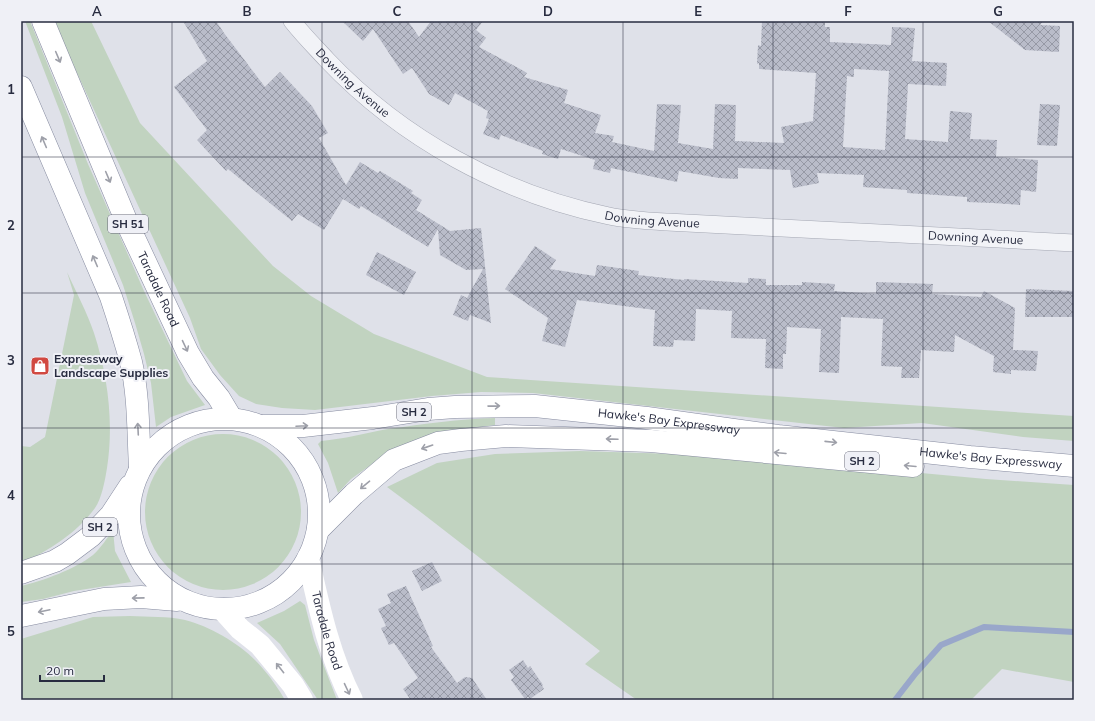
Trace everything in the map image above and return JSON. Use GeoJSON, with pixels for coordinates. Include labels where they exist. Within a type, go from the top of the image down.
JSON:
{"type":"FeatureCollection","features":[{"type":"Feature","properties":{"kind":"main road","name":"Taradale Road"},"geometry":{"type":"LineString","coordinates":[[43,21],[128,224],[182,339],[203,378],[219,398],[231,418]]}},
{"type":"Feature","properties":{"kind":"main road"},"geometry":{"type":"LineString","coordinates":[[21,87],[111,297],[131,362],[135,389],[136,475],[129,498],[128,522],[133,544],[143,566],[158,583],[177,600]]}},
{"type":"Feature","properties":{"kind":"main road","name":"Hawke's Bay Expressway"},"geometry":{"type":"LineString","coordinates":[[263,426],[303,426],[448,408],[535,406],[647,418],[778,436],[970,457],[1074,466]]}},
{"type":"Feature","properties":{"kind":"main road","name":"SH 2"},"geometry":{"type":"LineString","coordinates":[[21,573],[55,561],[91,536],[111,515],[136,475],[163,440],[185,426],[197,421],[216,418],[231,418],[263,426]]}},
{"type":"Feature","properties":{"kind":"main road"},"geometry":{"type":"LineString","coordinates":[[263,426],[288,442],[303,460],[314,482],[319,505],[318,530]]}},
{"type":"Feature","properties":{"kind":"main road","name":"Hawke's Bay Expressway"},"geometry":{"type":"LineString","coordinates":[[318,530],[354,494],[394,460],[438,443],[506,436],[651,441],[1074,480]]}},
{"type":"Feature","properties":{"kind":"main road","name":"SH 2"},"geometry":{"type":"LineString","coordinates":[[21,616],[104,599],[140,597],[177,600],[199,606],[222,609],[243,607],[263,601],[281,590],[296,576],[308,558],[318,530]]}},
{"type":"Feature","properties":{"kind":"main road","name":"Taradale Road"},"geometry":{"type":"LineString","coordinates":[[308,558],[328,641],[334,660],[352,700]]}},
{"type":"Feature","properties":{"kind":"main road"},"geometry":{"type":"LineString","coordinates":[[222,609],[240,629],[260,645],[293,685],[302,700]]}},
{"type":"Feature","properties":{"kind":"street","name":"Downing Avenue"},"geometry":{"type":"LineString","coordinates":[[292,21],[339,73],[381,110],[411,131],[440,151],[495,179],[554,202],[611,217],[667,222],[1074,243]]}},
{"type":"Feature","properties":{"kind":"green space"},"geometry":{"type":"Polygon","coordinates":[[[25,21],[30,21],[88,164],[144,291],[187,381],[205,405],[171,417],[156,427],[151,383],[144,354],[123,285],[85,193],[62,117],[25,21]]]}},
{"type":"Feature","properties":{"kind":"green space"},"geometry":{"type":"Polygon","coordinates":[[[53,21],[91,21],[140,123],[273,266],[311,296],[374,334],[487,377],[1074,416],[1074,441],[1023,437],[922,423],[844,428],[533,393],[481,392],[432,396],[315,410],[282,408],[256,404],[239,396],[220,375],[201,349],[190,318],[53,21]]]}},
{"type":"Feature","properties":{"kind":"green space"},"geometry":{"type":"Polygon","coordinates":[[[67,272],[91,325],[103,366],[110,417],[107,468],[100,499],[88,517],[71,533],[42,553],[21,564],[21,446],[30,447],[45,437],[74,295],[67,272]]]}},
{"type":"Feature","properties":{"kind":"green space"},"geometry":{"type":"Polygon","coordinates":[[[495,418],[495,425],[466,429],[382,457],[351,479],[338,493],[328,463],[318,444],[321,441],[388,429],[495,418]]]}},
{"type":"Feature","properties":{"kind":"green space"},"geometry":{"type":"Polygon","coordinates":[[[215,434],[231,434],[246,437],[260,443],[273,452],[283,462],[292,475],[298,489],[301,512],[300,527],[292,549],[283,562],[273,572],[260,581],[246,587],[231,590],[215,590],[200,587],[186,581],[173,572],[163,562],[154,549],[148,535],[145,520],[145,504],[148,489],[154,475],[163,462],[173,452],[186,443],[200,437],[215,434]]]}},
{"type":"Feature","properties":{"kind":"green space"},"geometry":{"type":"Polygon","coordinates":[[[580,451],[738,456],[986,479],[1074,485],[1074,682],[1002,669],[971,700],[637,700],[585,664],[600,651],[387,487],[437,463],[495,454],[580,451]]]}},
{"type":"Feature","properties":{"kind":"green space"},"geometry":{"type":"Polygon","coordinates":[[[113,530],[115,551],[131,582],[74,591],[43,599],[21,602],[21,586],[58,574],[86,560],[99,549],[113,530]]]}},
{"type":"Feature","properties":{"kind":"green space"},"geometry":{"type":"Polygon","coordinates":[[[300,601],[305,605],[314,640],[337,700],[318,700],[280,644],[257,623],[284,611],[300,601]]]}},
{"type":"Feature","properties":{"kind":"green space"},"geometry":{"type":"Polygon","coordinates":[[[93,617],[165,617],[185,620],[196,623],[218,633],[239,646],[257,662],[273,681],[285,700],[21,700],[21,639],[93,617]]]}},
{"type":"Feature","properties":{"kind":"building"},"geometry":{"type":"Polygon","coordinates":[[[183,21],[216,21],[265,87],[280,72],[312,106],[328,133],[319,138],[346,185],[360,162],[378,173],[380,171],[413,191],[411,193],[422,200],[416,210],[450,231],[481,228],[491,323],[470,315],[468,321],[453,315],[461,295],[467,298],[483,269],[466,270],[440,255],[438,229],[428,247],[361,206],[359,209],[343,199],[324,230],[298,214],[292,221],[228,169],[226,171],[197,140],[207,130],[174,87],[207,61],[183,21]]]}},
{"type":"Feature","properties":{"kind":"building"},"geometry":{"type":"Polygon","coordinates":[[[342,21],[408,21],[419,37],[431,21],[483,21],[476,30],[486,38],[479,47],[527,73],[524,77],[568,90],[564,103],[601,115],[595,133],[614,136],[612,142],[654,151],[657,104],[681,105],[678,143],[713,149],[715,104],[736,105],[735,141],[784,143],[781,127],[813,121],[816,73],[759,69],[759,63],[757,64],[758,45],[761,46],[762,21],[825,21],[825,27],[830,27],[830,42],[891,45],[892,27],[915,28],[912,61],[947,63],[946,86],[908,84],[905,139],[948,142],[950,111],[972,113],[970,139],[997,140],[996,157],[1038,160],[1036,192],[1021,190],[1020,205],[967,202],[967,197],[907,193],[907,190],[863,187],[864,175],[817,173],[819,183],[793,188],[790,170],[738,168],[738,179],[719,178],[679,171],[677,182],[611,168],[610,173],[593,169],[595,160],[561,149],[558,159],[542,154],[543,151],[501,135],[499,140],[483,134],[489,119],[486,118],[488,111],[455,93],[449,105],[429,94],[412,68],[403,74],[373,29],[363,41],[342,21]],[[854,69],[854,77],[847,76],[843,147],[885,150],[889,71],[854,69]]]}},
{"type":"Feature","properties":{"kind":"building"},"geometry":{"type":"Polygon","coordinates":[[[988,21],[1043,21],[1040,25],[1060,26],[1059,52],[1025,50],[988,21]]]}},
{"type":"Feature","properties":{"kind":"building"},"geometry":{"type":"Polygon","coordinates":[[[1040,104],[1060,105],[1057,146],[1037,145],[1040,104]]]}},
{"type":"Feature","properties":{"kind":"building"},"geometry":{"type":"Polygon","coordinates":[[[535,246],[556,260],[550,269],[595,276],[597,265],[639,271],[638,275],[684,280],[748,283],[748,278],[766,279],[766,285],[802,285],[802,282],[835,284],[834,291],[876,294],[876,282],[933,284],[932,294],[981,297],[984,291],[1015,308],[1013,350],[1038,351],[1036,371],[1011,370],[1011,374],[993,372],[994,356],[955,335],[954,352],[921,350],[919,378],[901,378],[902,367],[881,366],[883,319],[841,317],[839,373],[819,372],[821,329],[787,327],[786,354],[783,354],[783,369],[765,368],[766,339],[731,338],[732,311],[696,309],[695,341],[674,340],[673,347],[653,346],[655,310],[577,300],[565,347],[542,341],[548,318],[505,289],[535,246]]]}},
{"type":"Feature","properties":{"kind":"building"},"geometry":{"type":"Polygon","coordinates":[[[377,252],[416,272],[404,295],[366,275],[377,252]]]}},
{"type":"Feature","properties":{"kind":"building"},"geometry":{"type":"Polygon","coordinates":[[[1026,289],[1074,291],[1073,317],[1025,317],[1026,289]]]}},
{"type":"Feature","properties":{"kind":"building"},"geometry":{"type":"Polygon","coordinates":[[[432,562],[442,581],[422,591],[412,571],[432,562]]]}},
{"type":"Feature","properties":{"kind":"building"},"geometry":{"type":"Polygon","coordinates":[[[406,586],[433,646],[431,647],[457,683],[465,677],[472,678],[487,700],[411,700],[403,689],[418,678],[394,643],[389,645],[381,628],[386,626],[378,609],[391,603],[387,594],[406,586]]]}},
{"type":"Feature","properties":{"kind":"building"},"geometry":{"type":"Polygon","coordinates":[[[523,660],[528,668],[530,666],[543,685],[542,686],[544,689],[530,699],[528,697],[525,699],[511,680],[514,677],[509,670],[523,660]]]}},
{"type":"Feature","properties":{"kind":"waterway"},"geometry":{"type":"LineString","coordinates":[[895,700],[916,673],[941,645],[984,627],[1074,632]]}},
{"type":"Feature","properties":{"kind":"place","name":"Expressway Landscape Supplies"},"geometry":{"type":"Point","coordinates":[40,366]}}]}
